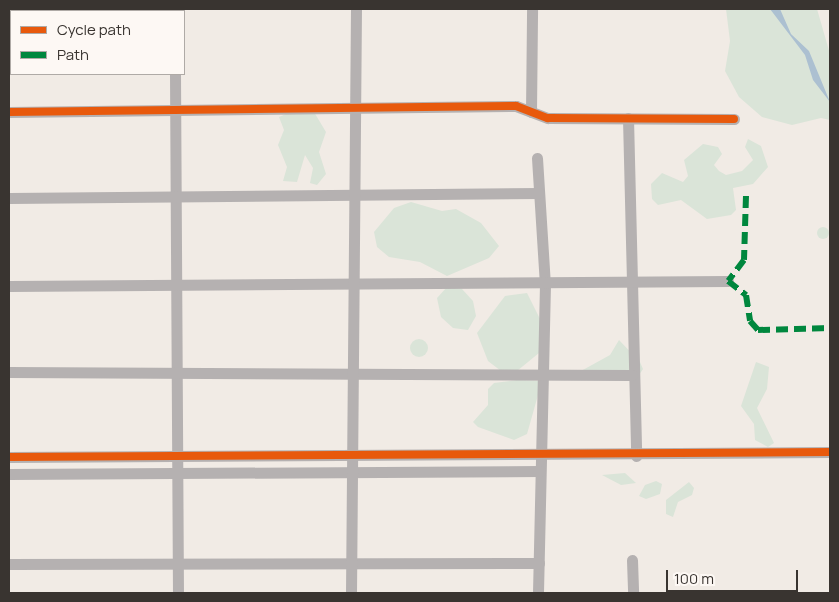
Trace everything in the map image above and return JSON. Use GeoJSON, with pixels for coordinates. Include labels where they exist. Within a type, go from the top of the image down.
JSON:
{"type":"FeatureCollection","features":[{"type":"Feature","properties":{"kind":"street"},"geometry":{"type":"LineString","coordinates":[[351,593],[351,456],[356,284],[356,9]]}},
{"type":"Feature","properties":{"kind":"street"},"geometry":{"type":"LineString","coordinates":[[531,112],[532,9]]}},
{"type":"Feature","properties":{"kind":"street"},"geometry":{"type":"LineString","coordinates":[[175,75],[175,458],[178,593]]}},
{"type":"Feature","properties":{"kind":"street"},"geometry":{"type":"LineString","coordinates":[[9,112],[516,106],[548,118],[734,119]]}},
{"type":"Feature","properties":{"kind":"street"},"geometry":{"type":"LineString","coordinates":[[628,118],[629,283],[636,456]]}},
{"type":"Feature","properties":{"kind":"street"},"geometry":{"type":"LineString","coordinates":[[537,158],[545,284],[538,593]]}},
{"type":"Feature","properties":{"kind":"street"},"geometry":{"type":"LineString","coordinates":[[9,198],[174,197],[356,191],[539,193]]}},
{"type":"Feature","properties":{"kind":"street"},"geometry":{"type":"LineString","coordinates":[[9,286],[545,284],[728,280]]}},
{"type":"Feature","properties":{"kind":"street"},"geometry":{"type":"LineString","coordinates":[[9,372],[175,371],[632,375]]}},
{"type":"Feature","properties":{"kind":"street"},"geometry":{"type":"LineString","coordinates":[[9,457],[636,456],[735,450],[830,452]]}},
{"type":"Feature","properties":{"kind":"street"},"geometry":{"type":"LineString","coordinates":[[9,474],[540,471]]}},
{"type":"Feature","properties":{"kind":"street"},"geometry":{"type":"LineString","coordinates":[[632,560],[633,593]]}},
{"type":"Feature","properties":{"kind":"street"},"geometry":{"type":"LineString","coordinates":[[9,564],[539,563]]}},
{"type":"Feature","properties":{"kind":"shaded area"},"geometry":{"type":"Polygon","coordinates":[[[726,9],[817,9],[830,54],[830,120],[821,118],[792,125],[762,117],[739,97],[725,71],[730,41],[726,9]]]}},
{"type":"Feature","properties":{"kind":"shaded area"},"geometry":{"type":"Polygon","coordinates":[[[293,111],[314,112],[326,132],[319,152],[326,174],[317,185],[310,183],[313,168],[305,155],[297,182],[283,181],[287,167],[278,145],[284,130],[279,117],[293,111]]]}},
{"type":"Feature","properties":{"kind":"shaded area"},"geometry":{"type":"Polygon","coordinates":[[[748,139],[761,146],[768,167],[753,184],[733,188],[736,210],[731,215],[707,219],[681,200],[658,205],[652,199],[651,184],[662,173],[683,182],[688,176],[684,160],[703,144],[718,147],[722,154],[714,165],[719,171],[726,175],[742,171],[753,160],[745,147],[748,139]]]}},
{"type":"Feature","properties":{"kind":"shaded area"},"geometry":{"type":"Polygon","coordinates":[[[411,202],[442,211],[456,209],[481,223],[499,246],[489,258],[447,276],[420,262],[389,257],[377,247],[374,232],[394,208],[411,202]]]}},
{"type":"Feature","properties":{"kind":"shaded area"},"geometry":{"type":"Polygon","coordinates":[[[821,227],[825,227],[829,233],[825,239],[821,239],[817,235],[817,231],[821,227]]]}},
{"type":"Feature","properties":{"kind":"shaded area"},"geometry":{"type":"Polygon","coordinates":[[[447,287],[462,289],[473,301],[476,316],[468,330],[453,328],[441,317],[437,298],[447,287]]]}},
{"type":"Feature","properties":{"kind":"shaded area"},"geometry":{"type":"Polygon","coordinates":[[[527,293],[541,321],[539,353],[517,371],[501,371],[488,361],[477,333],[505,296],[527,293]]]}},
{"type":"Feature","properties":{"kind":"shaded area"},"geometry":{"type":"Polygon","coordinates":[[[419,339],[425,342],[428,348],[425,354],[419,357],[413,354],[410,348],[413,342],[419,339]]]}},
{"type":"Feature","properties":{"kind":"shaded area"},"geometry":{"type":"Polygon","coordinates":[[[619,340],[640,362],[643,369],[639,375],[626,381],[583,379],[581,371],[610,355],[619,340]]]}},
{"type":"Feature","properties":{"kind":"shaded area"},"geometry":{"type":"Polygon","coordinates":[[[756,362],[769,367],[767,389],[757,408],[774,443],[768,447],[755,440],[754,424],[741,406],[756,362]]]}},
{"type":"Feature","properties":{"kind":"shaded area"},"geometry":{"type":"Polygon","coordinates":[[[517,380],[542,381],[527,434],[514,440],[478,427],[473,422],[488,405],[488,389],[494,383],[517,380]]]}},
{"type":"Feature","properties":{"kind":"shaded area"},"geometry":{"type":"Polygon","coordinates":[[[625,473],[636,483],[621,485],[602,475],[625,473]]]}},
{"type":"Feature","properties":{"kind":"shaded area"},"geometry":{"type":"Polygon","coordinates":[[[656,481],[662,484],[660,494],[646,499],[639,496],[645,485],[656,481]]]}},
{"type":"Feature","properties":{"kind":"shaded area"},"geometry":{"type":"Polygon","coordinates":[[[689,482],[694,488],[692,495],[678,502],[673,517],[666,514],[666,500],[689,482]]]}},
{"type":"Feature","properties":{"kind":"water"},"geometry":{"type":"Polygon","coordinates":[[[770,9],[780,9],[791,34],[809,51],[830,102],[813,80],[805,55],[770,9]]]}},
{"type":"Feature","properties":{"kind":"marked path"},"geometry":{"type":"LineString","coordinates":[[746,196],[744,260],[728,281],[746,295],[750,321],[758,330],[830,328]]}},
{"type":"Feature","properties":{"kind":"cycle path"},"geometry":{"type":"LineString","coordinates":[[9,112],[516,106],[548,118],[734,119]]}},
{"type":"Feature","properties":{"kind":"cycle path"},"geometry":{"type":"LineString","coordinates":[[9,457],[830,452]]}}]}
